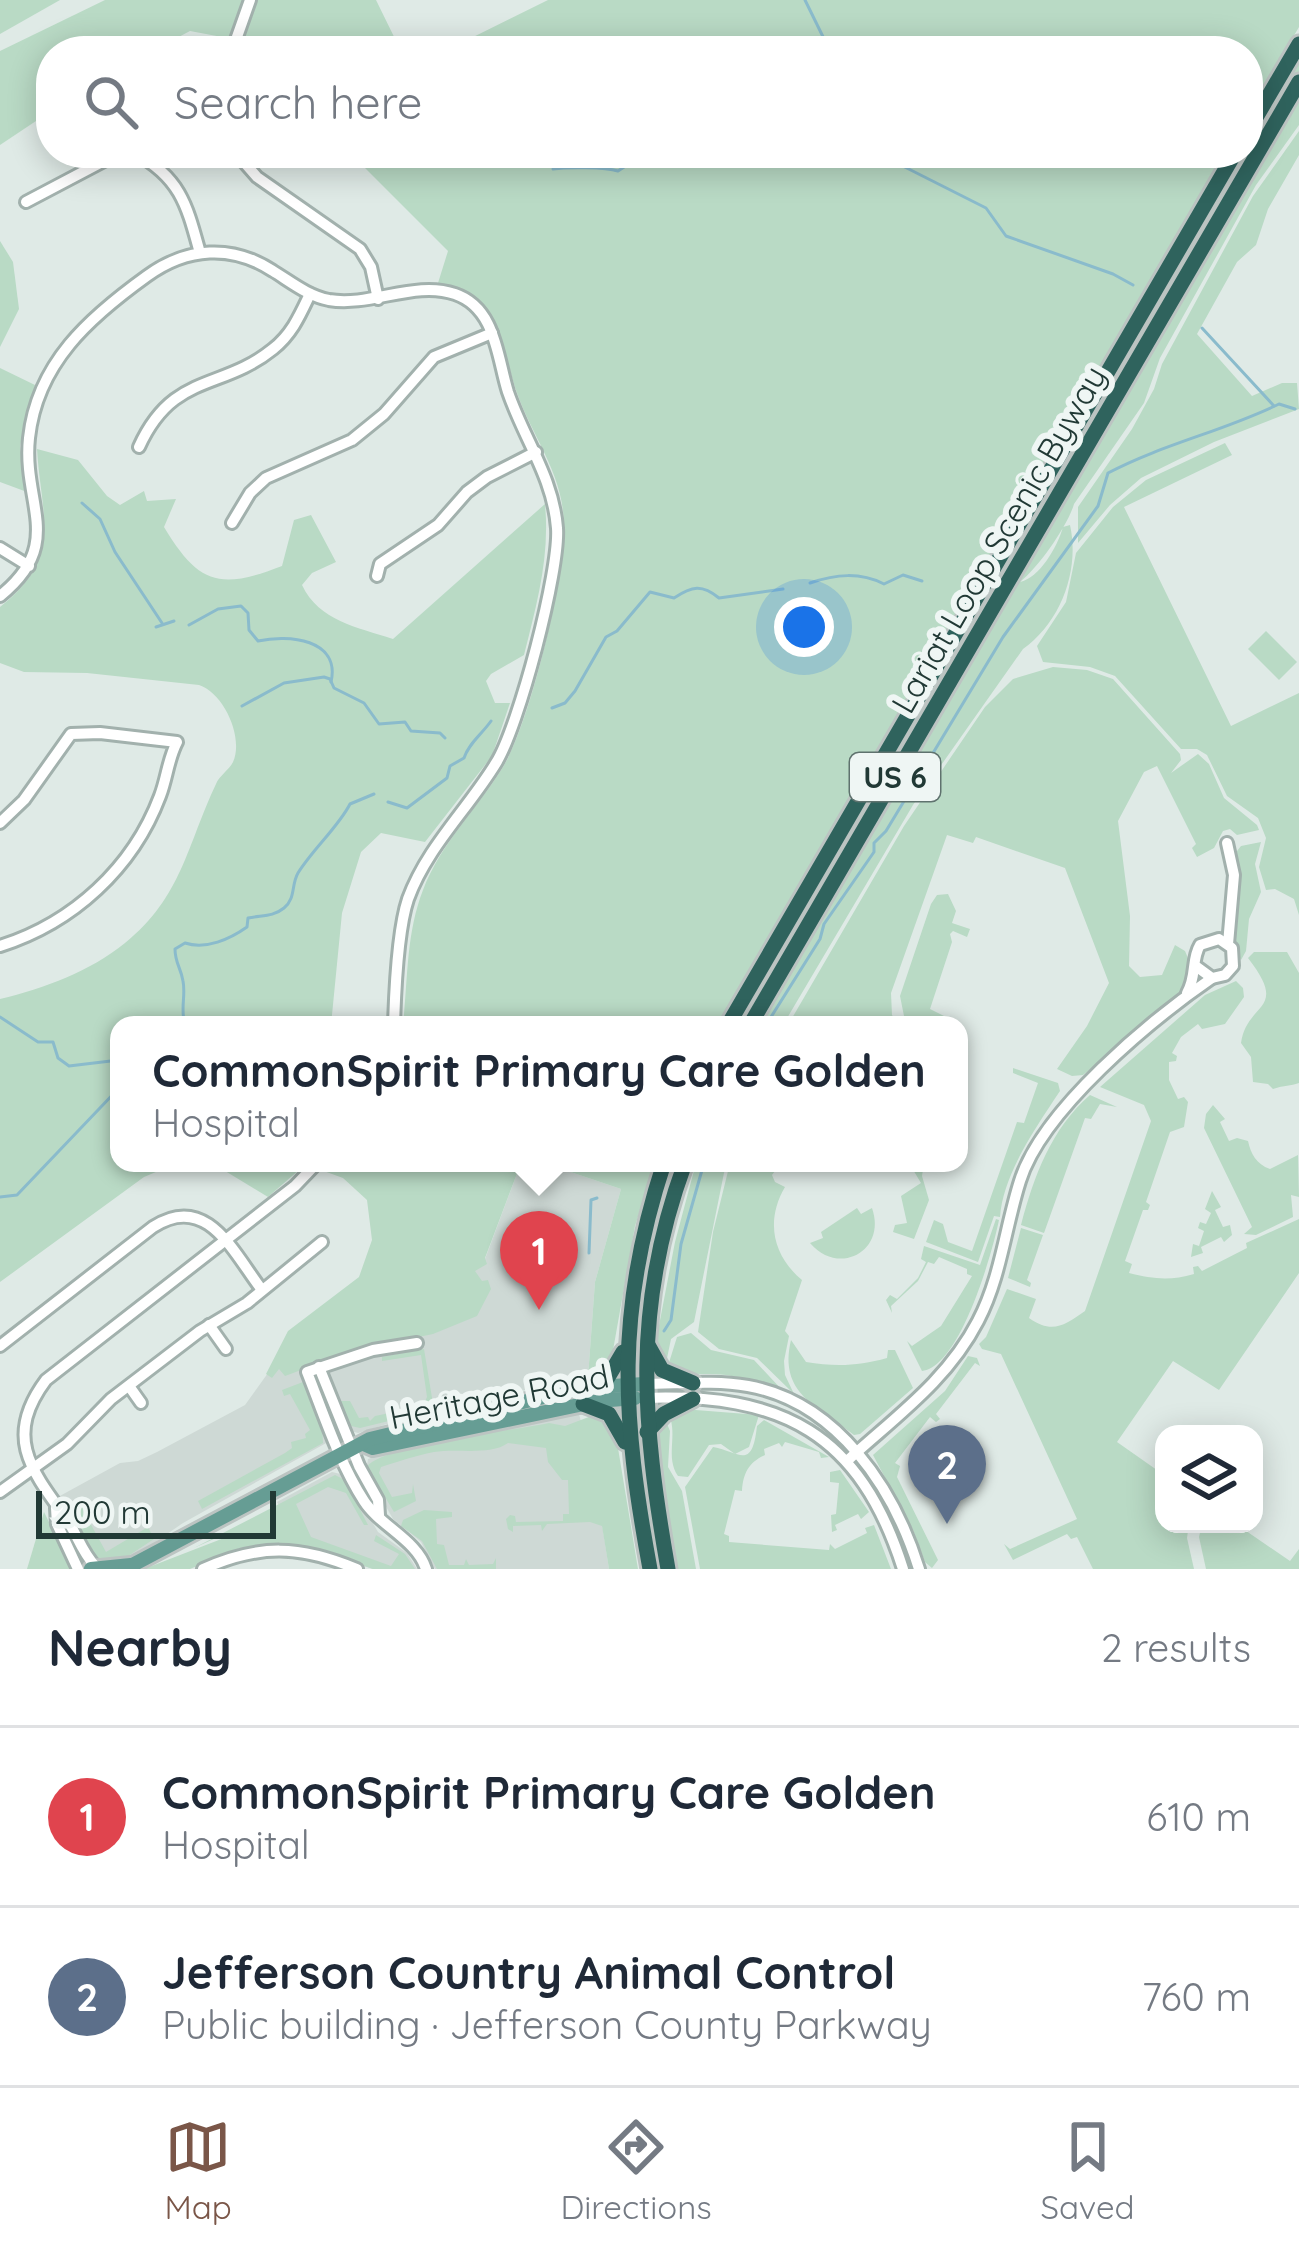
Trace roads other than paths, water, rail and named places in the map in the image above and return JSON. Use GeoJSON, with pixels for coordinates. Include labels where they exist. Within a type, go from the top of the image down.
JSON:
{"type":"FeatureCollection","features":[{"type":"Feature","properties":{"kind":"highway"},"geometry":{"type":"LineString","coordinates":[[1263,105],[1299,44]]}},
{"type":"Feature","properties":{"kind":"highway","name":"Lariat Loop Scenic Byway"},"geometry":{"type":"LineString","coordinates":[[1263,144],[1299,82]]}},
{"type":"Feature","properties":{"kind":"highway","name":"Lariat Loop Scenic Byway"},"geometry":{"type":"LineString","coordinates":[[733,1016],[1226,168]]}},
{"type":"Feature","properties":{"kind":"highway","name":"Lariat Loop Scenic Byway"},"geometry":{"type":"LineString","coordinates":[[755,1016],[1249,168]]}},
{"type":"Feature","properties":{"kind":"highway"},"geometry":{"type":"LineString","coordinates":[[1023,518],[1039,528]]}},
{"type":"Feature","properties":{"kind":"highway"},"geometry":{"type":"LineString","coordinates":[[632,1462],[614,1419],[582,1396],[607,1379],[626,1344],[644,1237],[662,1172]]}},
{"type":"Feature","properties":{"kind":"highway"},"geometry":{"type":"LineString","coordinates":[[650,1569],[632,1462],[636,1391],[662,1241],[682,1172]]}},
{"type":"Feature","properties":{"kind":"highway"},"geometry":{"type":"LineString","coordinates":[[646,1337],[662,1370],[693,1391],[647,1432]]}},
{"type":"Feature","properties":{"kind":"highway"},"geometry":{"type":"LineString","coordinates":[[626,1344],[647,1432],[668,1569]]}},
{"type":"Feature","properties":{"kind":"main road","name":"Heritage Road"},"geometry":{"type":"LineString","coordinates":[[100,1568],[128,1567],[352,1448],[390,1434],[582,1396],[636,1391]]}},
{"type":"Feature","properties":{"kind":"street"},"geometry":{"type":"LineString","coordinates":[[237,36],[250,0]]}},
{"type":"Feature","properties":{"kind":"street"},"geometry":{"type":"LineString","coordinates":[[26,202],[91,168]]}},
{"type":"Feature","properties":{"kind":"street"},"geometry":{"type":"LineString","coordinates":[[156,168],[182,196],[194,220],[200,253]]}},
{"type":"Feature","properties":{"kind":"street"},"geometry":{"type":"LineString","coordinates":[[248,168],[361,249],[371,267],[378,299]]}},
{"type":"Feature","properties":{"kind":"street"},"geometry":{"type":"LineString","coordinates":[[0,596],[29,566],[38,536],[28,442],[51,371],[70,340],[99,311],[165,264],[223,251],[259,262],[310,294],[335,301],[452,292],[485,316],[508,390],[552,492],[557,524],[554,573],[510,737],[432,852],[408,900],[394,1016]]}},
{"type":"Feature","properties":{"kind":"street"},"geometry":{"type":"LineString","coordinates":[[139,447],[157,414],[184,391],[271,351],[299,318],[310,294]]}},
{"type":"Feature","properties":{"kind":"street"},"geometry":{"type":"LineString","coordinates":[[232,524],[250,493],[266,478],[352,440],[383,414],[434,357],[492,333]]}},
{"type":"Feature","properties":{"kind":"street"},"geometry":{"type":"LineString","coordinates":[[377,576],[380,564],[438,525],[467,492],[536,452]]}},
{"type":"Feature","properties":{"kind":"street"},"geometry":{"type":"LineString","coordinates":[[0,548],[29,566]]}},
{"type":"Feature","properties":{"kind":"street"},"geometry":{"type":"LineString","coordinates":[[0,823],[24,800],[71,734],[177,742],[145,829],[102,886],[62,919],[0,946]]}},
{"type":"Feature","properties":{"kind":"street"},"geometry":{"type":"LineString","coordinates":[[852,1457],[935,1383],[979,1320],[1006,1245],[1020,1181],[1051,1121],[1186,996],[1233,966],[1234,954],[1228,944],[1234,875],[1227,843]]}},
{"type":"Feature","properties":{"kind":"street"},"geometry":{"type":"LineString","coordinates":[[1186,996],[1197,967],[1197,950],[1214,938],[1230,913]]}},
{"type":"Feature","properties":{"kind":"street"},"geometry":{"type":"LineString","coordinates":[[1214,938],[1228,944]]}},
{"type":"Feature","properties":{"kind":"street"},"geometry":{"type":"LineString","coordinates":[[1197,967],[1212,978]]}},
{"type":"Feature","properties":{"kind":"street"},"geometry":{"type":"LineString","coordinates":[[100,1568],[33,1468],[23,1441],[27,1410],[46,1380],[308,1172]]}},
{"type":"Feature","properties":{"kind":"street"},"geometry":{"type":"LineString","coordinates":[[0,1346],[176,1214],[200,1217],[262,1290]]}},
{"type":"Feature","properties":{"kind":"street"},"geometry":{"type":"LineString","coordinates":[[0,1492],[67,1444],[129,1386],[322,1242]]}},
{"type":"Feature","properties":{"kind":"street"},"geometry":{"type":"LineString","coordinates":[[209,1325],[226,1348]]}},
{"type":"Feature","properties":{"kind":"street"},"geometry":{"type":"LineString","coordinates":[[417,1343],[313,1369],[352,1448],[367,1507],[412,1546],[426,1569]]}},
{"type":"Feature","properties":{"kind":"street"},"geometry":{"type":"LineString","coordinates":[[636,1391],[745,1385],[777,1394],[822,1419],[898,1514],[919,1569]]}},
{"type":"Feature","properties":{"kind":"street"},"geometry":{"type":"LineString","coordinates":[[129,1386],[141,1403]]}},
{"type":"Feature","properties":{"kind":"street"},"geometry":{"type":"LineString","coordinates":[[852,1457],[903,1569]]}},
{"type":"Feature","properties":{"kind":"street"},"geometry":{"type":"LineString","coordinates":[[56,1508],[57,1524],[79,1569]]}},
{"type":"Feature","properties":{"kind":"street"},"geometry":{"type":"LineString","coordinates":[[202,1569],[266,1550],[318,1553],[357,1569]]}},
{"type":"Feature","properties":{"kind":"waterway"},"geometry":{"type":"LineString","coordinates":[[805,0],[823,36]]}},
{"type":"Feature","properties":{"kind":"waterway"},"geometry":{"type":"LineString","coordinates":[[553,169],[586,168]]}},
{"type":"Feature","properties":{"kind":"waterway"},"geometry":{"type":"LineString","coordinates":[[586,168],[623,168]]}},
{"type":"Feature","properties":{"kind":"waterway"},"geometry":{"type":"LineString","coordinates":[[907,168],[986,208],[1006,236],[1133,285]]}},
{"type":"Feature","properties":{"kind":"waterway"},"geometry":{"type":"LineString","coordinates":[[1202,328],[1274,406]]}},
{"type":"Feature","properties":{"kind":"waterway"},"geometry":{"type":"LineString","coordinates":[[772,1016],[1003,637],[1098,506],[1108,473],[1279,404],[1295,409]]}},
{"type":"Feature","properties":{"kind":"waterway"},"geometry":{"type":"LineString","coordinates":[[82,503],[100,519],[115,552],[162,623]]}},
{"type":"Feature","properties":{"kind":"waterway"},"geometry":{"type":"LineString","coordinates":[[810,583],[848,576],[884,584],[903,575],[922,581]]}},
{"type":"Feature","properties":{"kind":"waterway"},"geometry":{"type":"LineString","coordinates":[[552,708],[565,703],[606,637],[617,631],[650,592],[674,598],[702,589],[719,598],[783,589]]}},
{"type":"Feature","properties":{"kind":"waterway"},"geometry":{"type":"LineString","coordinates":[[189,625],[218,609],[241,606],[258,641],[283,638],[320,648],[332,668],[331,682]]}},
{"type":"Feature","properties":{"kind":"waterway"},"geometry":{"type":"LineString","coordinates":[[156,627],[174,621]]}},
{"type":"Feature","properties":{"kind":"waterway"},"geometry":{"type":"LineString","coordinates":[[242,706],[284,683],[324,677],[334,688],[364,703],[379,724],[405,722],[411,731],[440,733],[445,738]]}},
{"type":"Feature","properties":{"kind":"waterway"},"geometry":{"type":"LineString","coordinates":[[388,802],[407,808],[447,778],[450,766],[464,758],[491,721]]}},
{"type":"Feature","properties":{"kind":"waterway"},"geometry":{"type":"LineString","coordinates":[[184,1016],[184,987],[175,949],[185,943],[225,939],[247,927],[248,918],[284,908],[298,873],[350,804],[374,794]]}},
{"type":"Feature","properties":{"kind":"waterway"},"geometry":{"type":"LineString","coordinates":[[0,1017],[38,1042],[53,1042],[58,1058],[69,1066],[110,1061]]}},
{"type":"Feature","properties":{"kind":"waterway"},"geometry":{"type":"LineString","coordinates":[[0,1197],[17,1195],[110,1097]]}},
{"type":"Feature","properties":{"kind":"waterway"},"geometry":{"type":"LineString","coordinates":[[664,1331],[671,1320],[681,1244],[701,1172]]}},
{"type":"Feature","properties":{"kind":"waterway"},"geometry":{"type":"LineString","coordinates":[[589,1253],[591,1200],[597,1198]]}},
{"type":"Feature","properties":{"kind":"place","name":"CommonSpirit Primary Care Golden"},"geometry":{"type":"Point","coordinates":[539,1310]}},
{"type":"Feature","properties":{"kind":"place","name":"Jefferson Country Animal Control"},"geometry":{"type":"Point","coordinates":[947,1524]}}]}
